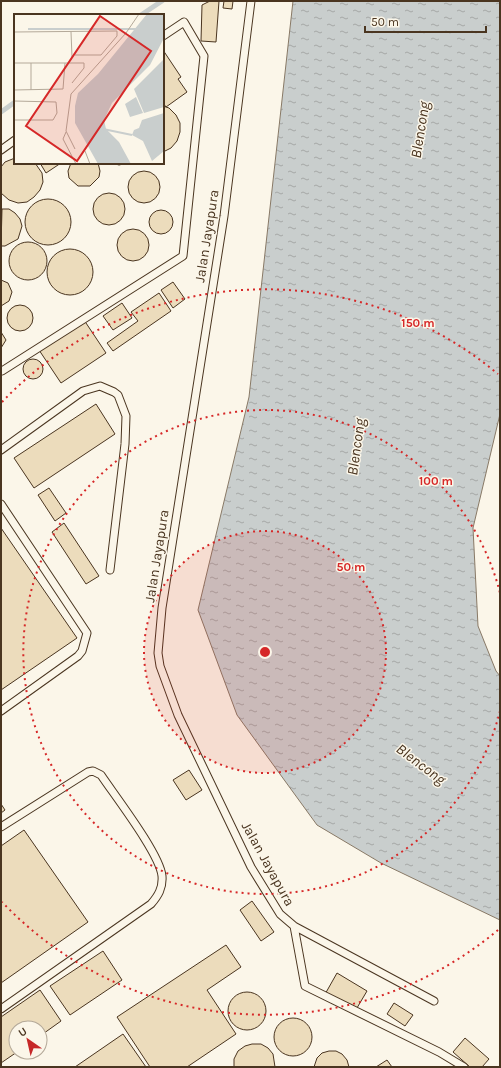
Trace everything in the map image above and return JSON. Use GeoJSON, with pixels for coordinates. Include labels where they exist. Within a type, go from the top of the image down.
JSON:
{"type":"FeatureCollection","features":[{"type":"Feature","properties":{"kind":"lane","name":"Jalan Jayapura"},"geometry":{"type":"LineString","coordinates":[[251,1],[224,216],[162,608],[158,653],[160,666],[178,715],[251,866],[280,914],[294,926],[434,1001]]}},
{"type":"Feature","properties":{"kind":"lane"},"geometry":{"type":"LineString","coordinates":[[2,371],[183,256],[204,56],[184,22],[164,35]]}},
{"type":"Feature","properties":{"kind":"lane"},"geometry":{"type":"LineString","coordinates":[[1,150],[14,141]]}},
{"type":"Feature","properties":{"kind":"lane"},"geometry":{"type":"LineString","coordinates":[[1,450],[83,391],[100,386],[118,395],[126,416],[125,444],[110,570]]}},
{"type":"Feature","properties":{"kind":"lane"},"geometry":{"type":"LineString","coordinates":[[1,504],[87,633],[82,651],[78,656],[1,711]]}},
{"type":"Feature","properties":{"kind":"lane"},"geometry":{"type":"LineString","coordinates":[[1,828],[70,782],[88,772],[93,771],[101,775],[146,841],[159,865],[162,875],[161,887],[151,904],[1,1009]]}},
{"type":"Feature","properties":{"kind":"lane"},"geometry":{"type":"LineString","coordinates":[[294,926],[305,986],[439,1052],[464,1067]]}},
{"type":"Feature","properties":{"kind":"water","name":"Blencong"},"geometry":{"type":"Polygon","coordinates":[[[293,1],[500,1],[500,414],[473,528],[478,626],[496,671],[500,676],[500,920],[381,863],[317,825],[237,715],[198,610],[249,397],[293,1]]]}},
{"type":"Feature","properties":{"kind":"building"},"geometry":{"type":"Polygon","coordinates":[[[210,1],[219,1],[216,42],[201,41],[202,5],[210,1]]]}},
{"type":"Feature","properties":{"kind":"building"},"geometry":{"type":"Polygon","coordinates":[[[224,1],[233,1],[232,9],[223,8],[224,1]]]}},
{"type":"Feature","properties":{"kind":"building"},"geometry":{"type":"Polygon","coordinates":[[[164,52],[181,77],[178,79],[187,92],[166,107],[164,104],[164,52]]]}},
{"type":"Feature","properties":{"kind":"building"},"geometry":{"type":"Polygon","coordinates":[[[164,106],[169,108],[176,115],[180,123],[180,132],[177,141],[171,148],[164,152],[164,106]]]}},
{"type":"Feature","properties":{"kind":"building"},"geometry":{"type":"Polygon","coordinates":[[[14,158],[14,164],[36,164],[42,173],[43,182],[40,190],[27,202],[18,203],[9,200],[1,193],[1,167],[5,162],[14,158]]]}},
{"type":"Feature","properties":{"kind":"building"},"geometry":{"type":"Polygon","coordinates":[[[41,164],[60,164],[46,173],[41,164]]]}},
{"type":"Feature","properties":{"kind":"building"},"geometry":{"type":"Polygon","coordinates":[[[71,164],[98,164],[100,171],[99,177],[90,186],[78,186],[69,178],[68,171],[71,164]]]}},
{"type":"Feature","properties":{"kind":"building"},"geometry":{"type":"Polygon","coordinates":[[[141,171],[147,171],[157,178],[160,187],[159,193],[153,200],[147,203],[141,203],[131,196],[128,190],[128,184],[135,174],[141,171]]]}},
{"type":"Feature","properties":{"kind":"building"},"geometry":{"type":"Polygon","coordinates":[[[106,193],[112,193],[122,200],[125,209],[124,215],[118,222],[112,225],[106,225],[96,218],[93,212],[93,206],[100,196],[106,193]]]}},
{"type":"Feature","properties":{"kind":"building"},"geometry":{"type":"Polygon","coordinates":[[[48,199],[61,203],[67,209],[71,222],[67,235],[61,241],[48,245],[35,241],[29,235],[25,222],[29,209],[35,203],[48,199]]]}},
{"type":"Feature","properties":{"kind":"building"},"geometry":{"type":"Polygon","coordinates":[[[2,209],[9,209],[15,213],[20,219],[22,226],[18,239],[5,246],[1,246],[2,209]]]}},
{"type":"Feature","properties":{"kind":"building"},"geometry":{"type":"Polygon","coordinates":[[[161,210],[170,213],[173,222],[170,231],[161,234],[152,231],[149,222],[152,213],[161,210]]]}},
{"type":"Feature","properties":{"kind":"building"},"geometry":{"type":"Polygon","coordinates":[[[130,229],[136,229],[146,236],[149,245],[148,251],[142,258],[136,261],[130,261],[120,254],[117,248],[117,242],[124,232],[130,229]]]}},
{"type":"Feature","properties":{"kind":"building"},"geometry":{"type":"Polygon","coordinates":[[[28,242],[38,245],[44,251],[47,261],[44,271],[38,277],[28,280],[18,277],[12,271],[9,261],[12,251],[18,245],[28,242]]]}},
{"type":"Feature","properties":{"kind":"building"},"geometry":{"type":"Polygon","coordinates":[[[70,249],[83,253],[89,259],[93,272],[89,285],[83,291],[70,295],[57,291],[51,285],[47,272],[51,259],[57,253],[70,249]]]}},
{"type":"Feature","properties":{"kind":"building"},"geometry":{"type":"Polygon","coordinates":[[[1,280],[8,283],[12,292],[9,301],[1,306],[1,280]]]}},
{"type":"Feature","properties":{"kind":"building"},"geometry":{"type":"Polygon","coordinates":[[[173,282],[185,299],[173,308],[161,290],[173,282]]]}},
{"type":"Feature","properties":{"kind":"building"},"geometry":{"type":"Polygon","coordinates":[[[159,293],[171,311],[113,351],[107,343],[138,321],[131,312],[159,293]]]}},
{"type":"Feature","properties":{"kind":"building"},"geometry":{"type":"Polygon","coordinates":[[[122,303],[132,318],[113,330],[103,316],[122,303]]]}},
{"type":"Feature","properties":{"kind":"building"},"geometry":{"type":"Polygon","coordinates":[[[20,305],[29,309],[33,318],[29,327],[20,331],[11,327],[7,318],[11,309],[20,305]]]}},
{"type":"Feature","properties":{"kind":"building"},"geometry":{"type":"Polygon","coordinates":[[[84,320],[106,353],[61,383],[39,350],[84,320]]]}},
{"type":"Feature","properties":{"kind":"building"},"geometry":{"type":"Polygon","coordinates":[[[1,332],[6,340],[1,348],[1,332]]]}},
{"type":"Feature","properties":{"kind":"building"},"geometry":{"type":"Polygon","coordinates":[[[33,359],[40,362],[43,369],[40,376],[33,379],[26,376],[23,369],[26,362],[33,359]]]}},
{"type":"Feature","properties":{"kind":"building"},"geometry":{"type":"Polygon","coordinates":[[[96,404],[115,434],[34,488],[14,458],[96,404]]]}},
{"type":"Feature","properties":{"kind":"building"},"geometry":{"type":"Polygon","coordinates":[[[49,488],[66,513],[55,521],[38,495],[49,488]]]}},
{"type":"Feature","properties":{"kind":"building"},"geometry":{"type":"Polygon","coordinates":[[[64,523],[99,576],[86,584],[52,532],[64,523]]]}},
{"type":"Feature","properties":{"kind":"building"},"geometry":{"type":"Polygon","coordinates":[[[1,528],[77,638],[1,690],[1,528]]]}},
{"type":"Feature","properties":{"kind":"building"},"geometry":{"type":"Polygon","coordinates":[[[189,770],[202,790],[186,800],[173,780],[189,770]]]}},
{"type":"Feature","properties":{"kind":"building"},"geometry":{"type":"Polygon","coordinates":[[[1,804],[5,810],[1,813],[1,804]]]}},
{"type":"Feature","properties":{"kind":"building"},"geometry":{"type":"Polygon","coordinates":[[[24,830],[88,922],[1,983],[1,846],[24,830]]]}},
{"type":"Feature","properties":{"kind":"building"},"geometry":{"type":"Polygon","coordinates":[[[252,901],[274,932],[261,941],[240,910],[252,901]]]}},
{"type":"Feature","properties":{"kind":"building"},"geometry":{"type":"Polygon","coordinates":[[[226,945],[241,967],[207,990],[236,1034],[187,1067],[150,1067],[117,1017],[226,945]]]}},
{"type":"Feature","properties":{"kind":"building"},"geometry":{"type":"Polygon","coordinates":[[[103,951],[122,980],[70,1015],[50,986],[103,951]]]}},
{"type":"Feature","properties":{"kind":"building"},"geometry":{"type":"Polygon","coordinates":[[[337,973],[367,991],[354,1013],[324,996],[337,973]]]}},
{"type":"Feature","properties":{"kind":"building"},"geometry":{"type":"Polygon","coordinates":[[[40,990],[61,1021],[48,1030],[48,1020],[8,1020],[8,1058],[1,1063],[1,1017],[40,990]]]}},
{"type":"Feature","properties":{"kind":"building"},"geometry":{"type":"Polygon","coordinates":[[[243,992],[251,992],[261,997],[265,1004],[265,1018],[261,1025],[251,1030],[243,1030],[233,1025],[231,1022],[228,1015],[228,1007],[233,997],[236,995],[243,992]]]}},
{"type":"Feature","properties":{"kind":"building"},"geometry":{"type":"Polygon","coordinates":[[[394,1003],[413,1015],[405,1026],[387,1014],[394,1003]]]}},
{"type":"Feature","properties":{"kind":"building"},"geometry":{"type":"Polygon","coordinates":[[[289,1018],[297,1018],[307,1023],[311,1030],[311,1044],[307,1051],[297,1056],[289,1056],[279,1051],[277,1048],[274,1041],[274,1033],[279,1023],[282,1021],[289,1018]]]}},
{"type":"Feature","properties":{"kind":"building"},"geometry":{"type":"Polygon","coordinates":[[[123,1034],[146,1067],[75,1067],[123,1034]]]}},
{"type":"Feature","properties":{"kind":"building"},"geometry":{"type":"Polygon","coordinates":[[[465,1038],[489,1059],[482,1067],[470,1067],[453,1052],[465,1038]]]}},
{"type":"Feature","properties":{"kind":"building"},"geometry":{"type":"Polygon","coordinates":[[[261,1044],[268,1048],[273,1054],[275,1067],[234,1067],[234,1059],[238,1051],[245,1046],[261,1044]]]}},
{"type":"Feature","properties":{"kind":"building"},"geometry":{"type":"Polygon","coordinates":[[[336,1051],[342,1054],[347,1060],[349,1067],[314,1067],[317,1058],[322,1053],[336,1051]]]}},
{"type":"Feature","properties":{"kind":"building"},"geometry":{"type":"Polygon","coordinates":[[[387,1060],[392,1067],[376,1067],[387,1060]]]}},
{"type":"Feature","properties":{"kind":"waterway"},"geometry":{"type":"LineString","coordinates":[[142,14],[162,1]]}},
{"type":"Feature","properties":{"kind":"waterway"},"geometry":{"type":"LineString","coordinates":[[1,112],[14,103]]}}]}
